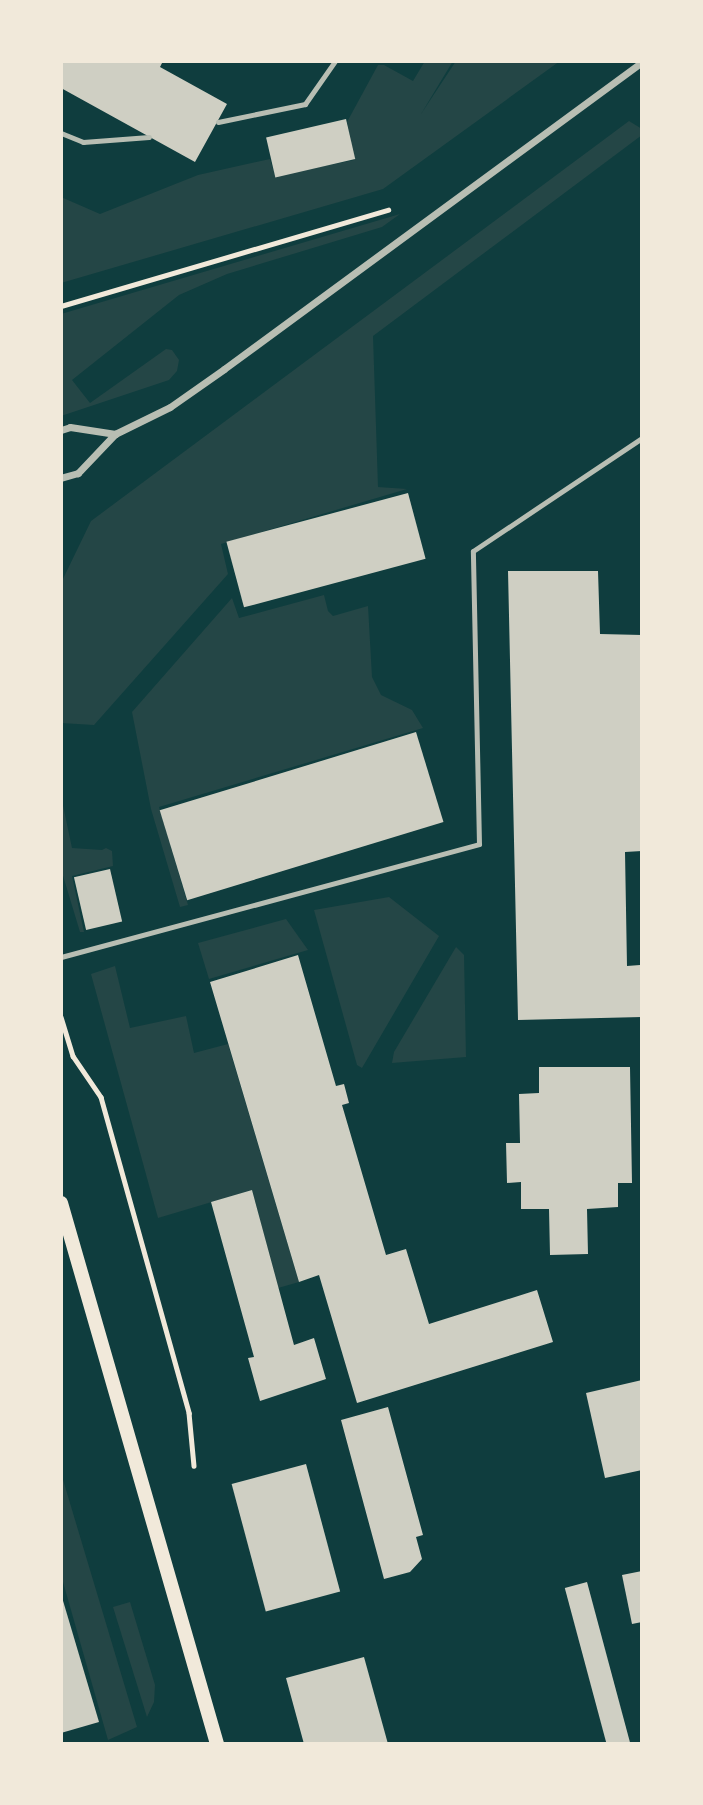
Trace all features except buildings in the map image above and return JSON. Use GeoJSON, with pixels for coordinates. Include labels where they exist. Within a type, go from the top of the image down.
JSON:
{"type":"FeatureCollection","features":[{"type":"Feature","properties":{"kind":"main road"},"geometry":{"type":"LineString","coordinates":[[61,1203],[217,1744]]}},
{"type":"Feature","properties":{"kind":"street"},"geometry":{"type":"LineString","coordinates":[[61,478],[78,473],[115,434],[170,407],[225,369],[640,65]]}},
{"type":"Feature","properties":{"kind":"street"},"geometry":{"type":"LineString","coordinates":[[61,430],[70,427],[115,434]]}},
{"type":"Feature","properties":{"kind":"lane"},"geometry":{"type":"LineString","coordinates":[[218,122],[305,104],[335,61]]}},
{"type":"Feature","properties":{"kind":"lane"},"geometry":{"type":"LineString","coordinates":[[61,132],[83,142],[149,137]]}},
{"type":"Feature","properties":{"kind":"lane"},"geometry":{"type":"LineString","coordinates":[[61,957],[479,844],[473,551],[642,438]]}},
{"type":"Feature","properties":{"kind":"path"},"geometry":{"type":"LineString","coordinates":[[61,306],[399,206]]}},
{"type":"Feature","properties":{"kind":"path"},"geometry":{"type":"LineString","coordinates":[[61,1017],[73,1056],[101,1097],[189,1413],[194,1466]]}},
{"type":"Feature","properties":{"kind":"shaded area"},"geometry":{"type":"Polygon","coordinates":[[[425,61],[453,61],[421,114],[456,61],[560,61],[383,189],[61,283],[61,197],[100,214],[198,175],[270,159],[275,176],[354,160],[347,122],[378,65],[384,65],[413,81],[425,61]]]}},
{"type":"Feature","properties":{"kind":"shaded area"},"geometry":{"type":"Polygon","coordinates":[[[629,121],[642,129],[642,135],[373,336],[378,487],[407,489],[221,544],[228,574],[94,725],[61,723],[61,583],[91,521],[629,121]]]}},
{"type":"Feature","properties":{"kind":"shaded area"},"geometry":{"type":"Polygon","coordinates":[[[400,214],[382,227],[227,274],[179,295],[72,380],[90,403],[166,349],[172,350],[179,360],[177,371],[169,380],[61,416],[61,314],[400,214]]]}},
{"type":"Feature","properties":{"kind":"shaded area"},"geometry":{"type":"Polygon","coordinates":[[[324,595],[328,611],[333,616],[368,606],[372,677],[381,695],[412,710],[423,728],[159,807],[188,905],[180,907],[151,809],[132,712],[232,598],[239,618],[324,595]]]}},
{"type":"Feature","properties":{"kind":"shaded area"},"geometry":{"type":"Polygon","coordinates":[[[61,796],[72,848],[106,848],[112,851],[113,866],[72,876],[84,932],[80,932],[61,869],[61,796]]]}},
{"type":"Feature","properties":{"kind":"shaded area"},"geometry":{"type":"Polygon","coordinates":[[[389,897],[439,936],[362,1068],[357,1065],[314,910],[389,897]]]}},
{"type":"Feature","properties":{"kind":"shaded area"},"geometry":{"type":"Polygon","coordinates":[[[286,919],[308,950],[209,979],[198,943],[286,919]]]}},
{"type":"Feature","properties":{"kind":"shaded area"},"geometry":{"type":"Polygon","coordinates":[[[456,947],[464,955],[466,1057],[392,1063],[394,1052],[456,947]]]}},
{"type":"Feature","properties":{"kind":"shaded area"},"geometry":{"type":"Polygon","coordinates":[[[115,966],[130,1028],[186,1016],[194,1053],[228,1044],[299,1282],[278,1288],[252,1190],[158,1218],[91,974],[115,966]]]}},
{"type":"Feature","properties":{"kind":"shaded area"},"geometry":{"type":"Polygon","coordinates":[[[61,1473],[137,1727],[108,1740],[61,1575],[61,1473]]]}},
{"type":"Feature","properties":{"kind":"shaded area"},"geometry":{"type":"Polygon","coordinates":[[[130,1602],[155,1685],[154,1702],[147,1717],[113,1607],[130,1602]]]}}]}
